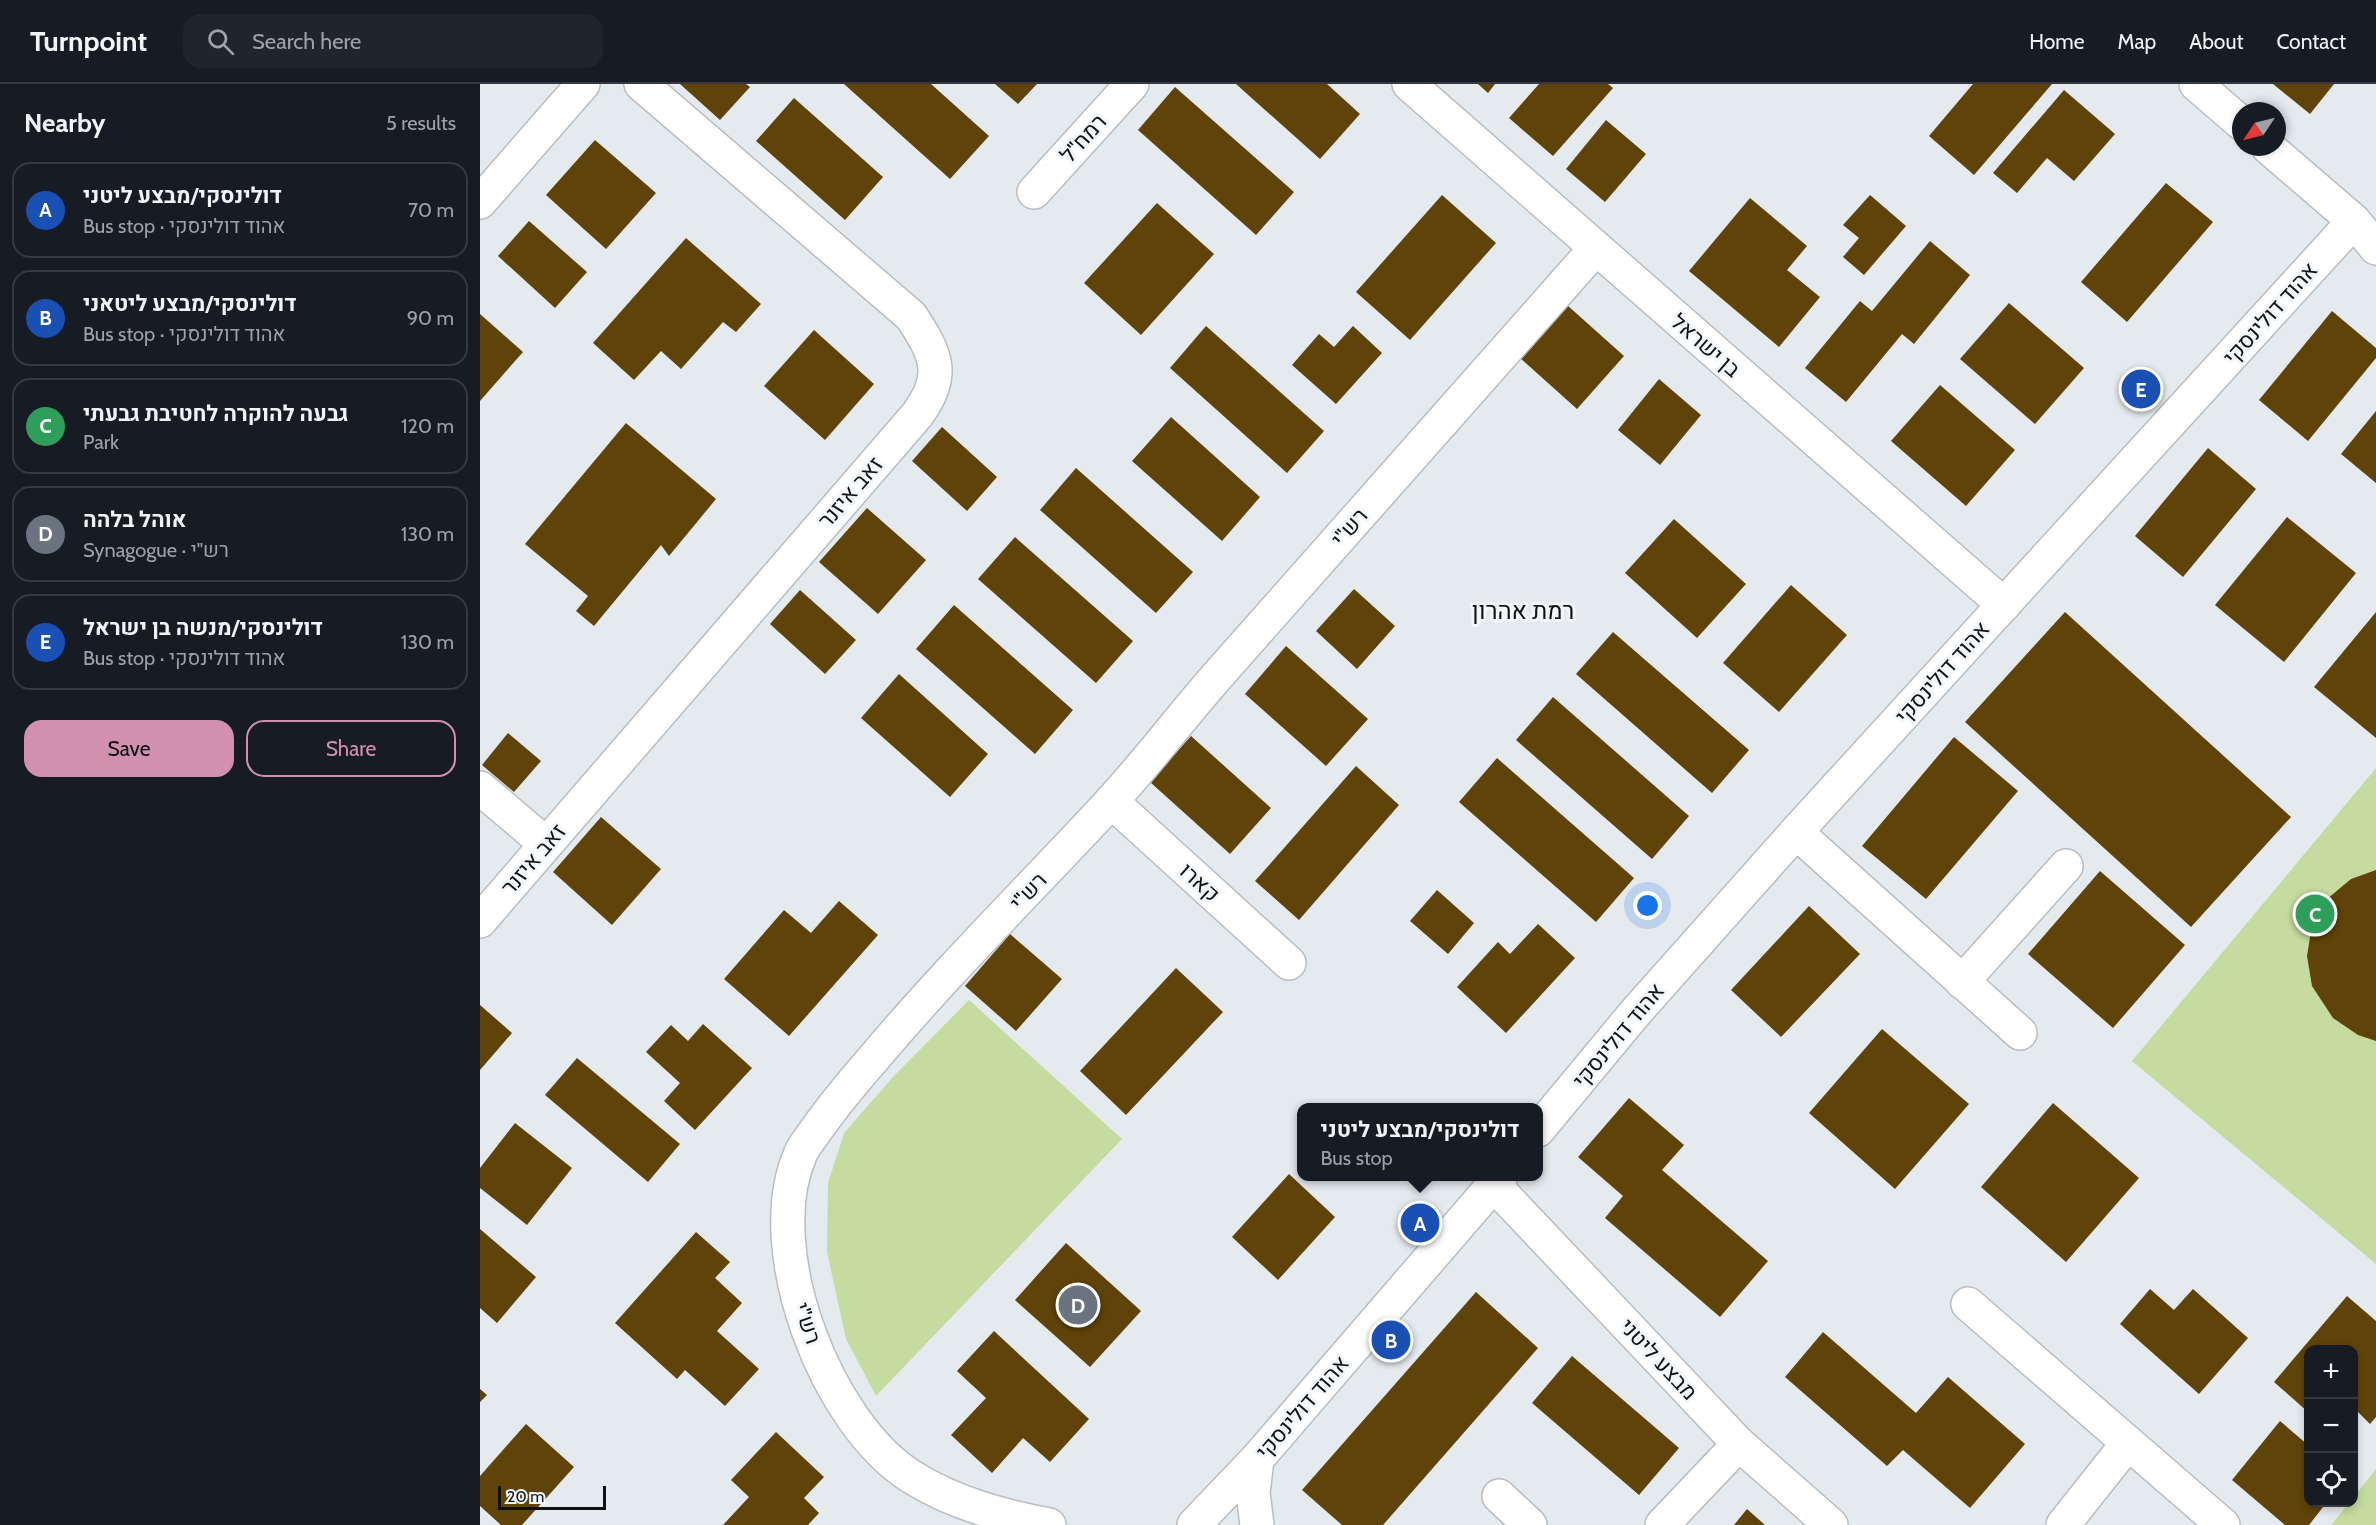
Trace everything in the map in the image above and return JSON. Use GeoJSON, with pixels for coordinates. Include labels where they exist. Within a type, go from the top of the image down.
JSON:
{"type":"FeatureCollection","features":[{"type":"Feature","properties":{"kind":"street"},"geometry":{"type":"LineString","coordinates":[[480,202],[583,84]]}},
{"type":"Feature","properties":{"kind":"street","name":"זאב איזנר"},"geometry":{"type":"LineString","coordinates":[[480,921],[917,415],[929,399],[934,381],[935,362],[927,340],[911,316],[641,84]]}},
{"type":"Feature","properties":{"kind":"street","name":"רמח\"ל"},"geometry":{"type":"LineString","coordinates":[[1034,192],[1132,84]]}},
{"type":"Feature","properties":{"kind":"street","name":"בן ישראל"},"geometry":{"type":"LineString","coordinates":[[1409,84],[2004,605]]}},
{"type":"Feature","properties":{"kind":"street"},"geometry":{"type":"LineString","coordinates":[[2196,84],[2232,115]]}},
{"type":"Feature","properties":{"kind":"street"},"geometry":{"type":"LineString","coordinates":[[2278,156],[2354,221],[2376,248]]}},
{"type":"Feature","properties":{"kind":"street","name":"אהוד דולינסקי"},"geometry":{"type":"LineString","coordinates":[[1543,1125],[1635,1013],[1796,832],[2354,221]]}},
{"type":"Feature","properties":{"kind":"street","name":"רש\"י"},"geometry":{"type":"LineString","coordinates":[[1049,1525],[978,1508],[940,1493],[909,1476],[881,1453],[829,1382],[801,1309],[788,1231],[789,1191],[801,1152],[854,1081],[900,1027],[1111,801],[1202,693],[1596,248]]}},
{"type":"Feature","properties":{"kind":"street"},"geometry":{"type":"LineString","coordinates":[[480,788],[546,844]]}},
{"type":"Feature","properties":{"kind":"street","name":"קארו"},"geometry":{"type":"LineString","coordinates":[[1111,801],[1289,963]]}},
{"type":"Feature","properties":{"kind":"street"},"geometry":{"type":"LineString","coordinates":[[1796,832],[2020,1033]]}},
{"type":"Feature","properties":{"kind":"street"},"geometry":{"type":"LineString","coordinates":[[1962,982],[2066,866]]}},
{"type":"Feature","properties":{"kind":"street","name":"אהוד דולינסקי"},"geometry":{"type":"LineString","coordinates":[[1194,1525],[1257,1459],[1497,1181]]}},
{"type":"Feature","properties":{"kind":"street","name":"מבצע ליטני"},"geometry":{"type":"LineString","coordinates":[[1497,1181],[1739,1444],[1832,1525]]}},
{"type":"Feature","properties":{"kind":"street"},"geometry":{"type":"LineString","coordinates":[[1968,1304],[2223,1525]]}},
{"type":"Feature","properties":{"kind":"street"},"geometry":{"type":"LineString","coordinates":[[2063,1525],[2128,1443]]}},
{"type":"Feature","properties":{"kind":"street"},"geometry":{"type":"LineString","coordinates":[[1662,1525],[1739,1444]]}},
{"type":"Feature","properties":{"kind":"street"},"geometry":{"type":"LineString","coordinates":[[1257,1459],[1253,1493],[1257,1525]]}},
{"type":"Feature","properties":{"kind":"street"},"geometry":{"type":"LineString","coordinates":[[1498,1496],[1530,1525]]}},
{"type":"Feature","properties":{"kind":"green space"},"geometry":{"type":"Polygon","coordinates":[[[2376,768],[2376,1264],[2132,1061],[2376,768]]]}},
{"type":"Feature","properties":{"kind":"green space"},"geometry":{"type":"Polygon","coordinates":[[[969,1000],[1122,1139],[876,1396],[846,1339],[827,1252],[828,1183],[844,1133],[893,1077],[969,1000]]]}},
{"type":"Feature","properties":{"kind":"green space"},"geometry":{"type":"Polygon","coordinates":[[[2376,1469],[2376,1525],[2331,1525],[2346,1507],[2358,1507],[2358,1492],[2376,1469]]]}},
{"type":"Feature","properties":{"kind":"building"},"geometry":{"type":"Polygon","coordinates":[[[680,84],[746,84],[750,87],[720,120],[680,84]]]}},
{"type":"Feature","properties":{"kind":"building"},"geometry":{"type":"Polygon","coordinates":[[[844,84],[931,84],[989,136],[950,179],[844,84]]]}},
{"type":"Feature","properties":{"kind":"building"},"geometry":{"type":"Polygon","coordinates":[[[995,84],[1037,84],[1018,104],[995,84]]]}},
{"type":"Feature","properties":{"kind":"building"},"geometry":{"type":"Polygon","coordinates":[[[1236,84],[1327,84],[1360,114],[1320,159],[1236,84]]]}},
{"type":"Feature","properties":{"kind":"building"},"geometry":{"type":"Polygon","coordinates":[[[1478,84],[1495,84],[1488,93],[1478,84]]]}},
{"type":"Feature","properties":{"kind":"building"},"geometry":{"type":"Polygon","coordinates":[[[1539,84],[1608,84],[1613,88],[1553,156],[1509,118],[1539,84]]]}},
{"type":"Feature","properties":{"kind":"building"},"geometry":{"type":"Polygon","coordinates":[[[1973,84],[2052,84],[1974,175],[1929,136],[1973,84]]]}},
{"type":"Feature","properties":{"kind":"building"},"geometry":{"type":"Polygon","coordinates":[[[2273,84],[2334,84],[2310,114],[2273,84]]]}},
{"type":"Feature","properties":{"kind":"building"},"geometry":{"type":"Polygon","coordinates":[[[1175,87],[1294,192],[1256,235],[1138,130],[1175,87]]]}},
{"type":"Feature","properties":{"kind":"building"},"geometry":{"type":"Polygon","coordinates":[[[2064,90],[2115,134],[2074,181],[2047,158],[2017,193],[1993,173],[2064,90]]]}},
{"type":"Feature","properties":{"kind":"building"},"geometry":{"type":"Polygon","coordinates":[[[794,98],[883,177],[845,220],[756,141],[794,98]]]}},
{"type":"Feature","properties":{"kind":"building"},"geometry":{"type":"Polygon","coordinates":[[[1606,120],[1646,154],[1605,202],[1566,169],[1606,120]]]}},
{"type":"Feature","properties":{"kind":"building"},"geometry":{"type":"Polygon","coordinates":[[[595,140],[656,193],[606,249],[546,195],[595,140]]]}},
{"type":"Feature","properties":{"kind":"building"},"geometry":{"type":"Polygon","coordinates":[[[2166,183],[2213,222],[2127,322],[2081,282],[2166,183]]]}},
{"type":"Feature","properties":{"kind":"building"},"geometry":{"type":"Polygon","coordinates":[[[1442,195],[1496,243],[1410,340],[1356,292],[1442,195]]]}},
{"type":"Feature","properties":{"kind":"building"},"geometry":{"type":"Polygon","coordinates":[[[1870,195],[1906,226],[1864,275],[1843,257],[1859,238],[1843,225],[1870,195]]]}},
{"type":"Feature","properties":{"kind":"building"},"geometry":{"type":"Polygon","coordinates":[[[1750,198],[1807,246],[1787,270],[1820,297],[1779,347],[1689,271],[1750,198]]]}},
{"type":"Feature","properties":{"kind":"building"},"geometry":{"type":"Polygon","coordinates":[[[1157,203],[1214,254],[1141,335],[1084,283],[1157,203]]]}},
{"type":"Feature","properties":{"kind":"building"},"geometry":{"type":"Polygon","coordinates":[[[529,221],[587,272],[555,308],[498,256],[529,221]]]}},
{"type":"Feature","properties":{"kind":"building"},"geometry":{"type":"Polygon","coordinates":[[[686,238],[761,304],[736,332],[723,322],[681,369],[661,351],[634,380],[593,343],[686,238]]]}},
{"type":"Feature","properties":{"kind":"building"},"geometry":{"type":"Polygon","coordinates":[[[1930,241],[1970,275],[1914,344],[1902,334],[1846,402],[1805,368],[1860,301],[1872,311],[1930,241]]]}},
{"type":"Feature","properties":{"kind":"building"},"geometry":{"type":"Polygon","coordinates":[[[2009,303],[2084,368],[2035,424],[1960,359],[2009,303]]]}},
{"type":"Feature","properties":{"kind":"building"},"geometry":{"type":"Polygon","coordinates":[[[1567,305],[1624,356],[1577,409],[1520,358],[1567,305]]]}},
{"type":"Feature","properties":{"kind":"building"},"geometry":{"type":"Polygon","coordinates":[[[2332,311],[2376,348],[2376,358],[2308,441],[2259,400],[2332,311]]]}},
{"type":"Feature","properties":{"kind":"building"},"geometry":{"type":"Polygon","coordinates":[[[480,314],[523,352],[480,401],[480,314]]]}},
{"type":"Feature","properties":{"kind":"building"},"geometry":{"type":"Polygon","coordinates":[[[1206,326],[1324,431],[1287,473],[1170,368],[1206,326]]]}},
{"type":"Feature","properties":{"kind":"building"},"geometry":{"type":"Polygon","coordinates":[[[1353,326],[1382,353],[1336,404],[1292,365],[1319,334],[1334,347],[1353,326]]]}},
{"type":"Feature","properties":{"kind":"building"},"geometry":{"type":"Polygon","coordinates":[[[814,330],[874,384],[825,440],[764,386],[814,330]]]}},
{"type":"Feature","properties":{"kind":"building"},"geometry":{"type":"Polygon","coordinates":[[[1659,379],[1701,415],[1660,465],[1618,430],[1659,379]]]}},
{"type":"Feature","properties":{"kind":"building"},"geometry":{"type":"Polygon","coordinates":[[[1940,385],[2015,450],[1966,506],[1891,441],[1940,385]]]}},
{"type":"Feature","properties":{"kind":"building"},"geometry":{"type":"Polygon","coordinates":[[[2376,411],[2376,483],[2341,454],[2376,411]]]}},
{"type":"Feature","properties":{"kind":"building"},"geometry":{"type":"Polygon","coordinates":[[[1171,417],[1260,497],[1222,541],[1132,461],[1171,417]]]}},
{"type":"Feature","properties":{"kind":"building"},"geometry":{"type":"Polygon","coordinates":[[[626,423],[716,499],[669,556],[661,545],[594,626],[576,611],[588,596],[525,544],[626,423]]]}},
{"type":"Feature","properties":{"kind":"building"},"geometry":{"type":"Polygon","coordinates":[[[942,427],[997,477],[967,511],[912,461],[942,427]]]}},
{"type":"Feature","properties":{"kind":"building"},"geometry":{"type":"Polygon","coordinates":[[[2208,448],[2256,489],[2183,577],[2135,536],[2208,448]]]}},
{"type":"Feature","properties":{"kind":"building"},"geometry":{"type":"Polygon","coordinates":[[[1076,468],[1193,572],[1156,613],[1040,510],[1076,468]]]}},
{"type":"Feature","properties":{"kind":"building"},"geometry":{"type":"Polygon","coordinates":[[[867,508],[926,560],[878,614],[819,562],[867,508]]]}},
{"type":"Feature","properties":{"kind":"building"},"geometry":{"type":"Polygon","coordinates":[[[2287,517],[2356,573],[2284,662],[2215,605],[2287,517]]]}},
{"type":"Feature","properties":{"kind":"building"},"geometry":{"type":"Polygon","coordinates":[[[1674,519],[1746,584],[1697,638],[1625,573],[1674,519]]]}},
{"type":"Feature","properties":{"kind":"building"},"geometry":{"type":"Polygon","coordinates":[[[1015,537],[1133,641],[1096,683],[978,579],[1015,537]]]}},
{"type":"Feature","properties":{"kind":"building"},"geometry":{"type":"Polygon","coordinates":[[[1791,585],[1847,635],[1779,712],[1723,663],[1791,585]]]}},
{"type":"Feature","properties":{"kind":"building"},"geometry":{"type":"Polygon","coordinates":[[[1354,589],[1395,626],[1357,669],[1316,631],[1354,589]]]}},
{"type":"Feature","properties":{"kind":"building"},"geometry":{"type":"Polygon","coordinates":[[[800,590],[856,640],[825,674],[770,624],[800,590]]]}},
{"type":"Feature","properties":{"kind":"building"},"geometry":{"type":"Polygon","coordinates":[[[954,605],[1073,710],[1035,754],[916,649],[954,605]]]}},
{"type":"Feature","properties":{"kind":"building"},"geometry":{"type":"Polygon","coordinates":[[[2065,612],[2291,817],[2191,927],[1965,722],[2065,612]]]}},
{"type":"Feature","properties":{"kind":"building"},"geometry":{"type":"Polygon","coordinates":[[[2376,612],[2376,738],[2314,687],[2376,612]]]}},
{"type":"Feature","properties":{"kind":"building"},"geometry":{"type":"Polygon","coordinates":[[[1613,632],[1749,750],[1712,793],[1576,674],[1613,632]]]}},
{"type":"Feature","properties":{"kind":"building"},"geometry":{"type":"Polygon","coordinates":[[[1286,646],[1368,719],[1326,766],[1245,694],[1286,646]]]}},
{"type":"Feature","properties":{"kind":"building"},"geometry":{"type":"Polygon","coordinates":[[[899,674],[988,754],[950,797],[861,718],[899,674]]]}},
{"type":"Feature","properties":{"kind":"building"},"geometry":{"type":"Polygon","coordinates":[[[1553,697],[1689,816],[1652,859],[1516,740],[1553,697]]]}},
{"type":"Feature","properties":{"kind":"building"},"geometry":{"type":"Polygon","coordinates":[[[508,733],[541,761],[514,792],[482,765],[508,733]]]}},
{"type":"Feature","properties":{"kind":"building"},"geometry":{"type":"Polygon","coordinates":[[[1191,736],[1271,808],[1230,854],[1150,782],[1191,736]]]}},
{"type":"Feature","properties":{"kind":"building"},"geometry":{"type":"Polygon","coordinates":[[[1954,737],[2018,791],[1926,899],[1862,846],[1954,737]]]}},
{"type":"Feature","properties":{"kind":"building"},"geometry":{"type":"Polygon","coordinates":[[[1497,758],[1634,878],[1596,922],[1459,802],[1497,758]]]}},
{"type":"Feature","properties":{"kind":"building"},"geometry":{"type":"Polygon","coordinates":[[[1356,766],[1399,805],[1299,920],[1255,881],[1356,766]]]}},
{"type":"Feature","properties":{"kind":"building"},"geometry":{"type":"Polygon","coordinates":[[[601,817],[661,869],[612,925],[553,872],[601,817]]]}},
{"type":"Feature","properties":{"kind":"building"},"geometry":{"type":"Polygon","coordinates":[[[2376,870],[2376,1041],[2358,1035],[2333,1018],[2312,986],[2307,956],[2312,925],[2327,899],[2351,879],[2376,870]]]}},
{"type":"Feature","properties":{"kind":"building"},"geometry":{"type":"Polygon","coordinates":[[[2100,871],[2185,945],[2113,1028],[2028,954],[2100,871]]]}},
{"type":"Feature","properties":{"kind":"building"},"geometry":{"type":"Polygon","coordinates":[[[1437,890],[1474,923],[1448,954],[1410,921],[1437,890]]]}},
{"type":"Feature","properties":{"kind":"building"},"geometry":{"type":"Polygon","coordinates":[[[839,901],[878,935],[789,1036],[724,979],[784,910],[811,933],[839,901]]]}},
{"type":"Feature","properties":{"kind":"building"},"geometry":{"type":"Polygon","coordinates":[[[1809,906],[1860,954],[1781,1037],[1731,990],[1809,906]]]}},
{"type":"Feature","properties":{"kind":"building"},"geometry":{"type":"Polygon","coordinates":[[[1538,924],[1575,958],[1506,1033],[1457,987],[1498,942],[1510,954],[1538,924]]]}},
{"type":"Feature","properties":{"kind":"building"},"geometry":{"type":"Polygon","coordinates":[[[1010,934],[1062,979],[1016,1031],[965,986],[1010,934]]]}},
{"type":"Feature","properties":{"kind":"building"},"geometry":{"type":"Polygon","coordinates":[[[1176,968],[1223,1012],[1126,1115],[1080,1071],[1176,968]]]}},
{"type":"Feature","properties":{"kind":"building"},"geometry":{"type":"Polygon","coordinates":[[[480,1005],[512,1033],[480,1070],[480,1005]]]}},
{"type":"Feature","properties":{"kind":"building"},"geometry":{"type":"Polygon","coordinates":[[[703,1024],[752,1068],[695,1130],[664,1101],[680,1083],[646,1052],[671,1025],[688,1041],[703,1024]]]}},
{"type":"Feature","properties":{"kind":"building"},"geometry":{"type":"Polygon","coordinates":[[[1882,1029],[1969,1104],[1895,1189],[1809,1113],[1882,1029]]]}},
{"type":"Feature","properties":{"kind":"building"},"geometry":{"type":"Polygon","coordinates":[[[577,1058],[680,1144],[648,1182],[545,1095],[577,1058]]]}},
{"type":"Feature","properties":{"kind":"building"},"geometry":{"type":"Polygon","coordinates":[[[1629,1098],[1684,1145],[1662,1170],[1768,1261],[1720,1317],[1605,1218],[1623,1196],[1578,1157],[1629,1098]]]}},
{"type":"Feature","properties":{"kind":"building"},"geometry":{"type":"Polygon","coordinates":[[[2053,1103],[2139,1178],[2066,1262],[1981,1187],[2053,1103]]]}},
{"type":"Feature","properties":{"kind":"building"},"geometry":{"type":"Polygon","coordinates":[[[515,1123],[572,1168],[527,1225],[480,1188],[480,1168],[515,1123]]]}},
{"type":"Feature","properties":{"kind":"building"},"geometry":{"type":"Polygon","coordinates":[[[1289,1174],[1335,1217],[1278,1280],[1232,1237],[1289,1174]]]}},
{"type":"Feature","properties":{"kind":"building"},"geometry":{"type":"Polygon","coordinates":[[[480,1229],[536,1277],[497,1323],[480,1308],[480,1229]]]}},
{"type":"Feature","properties":{"kind":"building"},"geometry":{"type":"Polygon","coordinates":[[[696,1232],[730,1262],[715,1278],[742,1303],[717,1331],[759,1369],[725,1406],[685,1370],[677,1379],[615,1323],[696,1232]]]}},
{"type":"Feature","properties":{"kind":"building"},"geometry":{"type":"Polygon","coordinates":[[[1066,1243],[1141,1311],[1090,1367],[1015,1300],[1066,1243]]]}},
{"type":"Feature","properties":{"kind":"building"},"geometry":{"type":"Polygon","coordinates":[[[2150,1289],[2174,1310],[2193,1289],[2248,1338],[2199,1394],[2120,1324],[2150,1289]]]}},
{"type":"Feature","properties":{"kind":"building"},"geometry":{"type":"Polygon","coordinates":[[[1476,1292],[1538,1348],[1383,1525],[1342,1525],[1302,1490],[1476,1292]]]}},
{"type":"Feature","properties":{"kind":"building"},"geometry":{"type":"Polygon","coordinates":[[[2347,1296],[2376,1321],[2376,1417],[2370,1424],[2358,1412],[2358,1345],[2305,1345],[2347,1296]]]}},
{"type":"Feature","properties":{"kind":"building"},"geometry":{"type":"Polygon","coordinates":[[[994,1331],[1089,1419],[1050,1462],[1023,1438],[992,1473],[951,1435],[986,1398],[957,1371],[994,1331]]]}},
{"type":"Feature","properties":{"kind":"building"},"geometry":{"type":"Polygon","coordinates":[[[1823,1332],[1916,1413],[1948,1377],[2025,1444],[1970,1508],[1903,1450],[1887,1466],[1785,1377],[1823,1332]]]}},
{"type":"Feature","properties":{"kind":"building"},"geometry":{"type":"Polygon","coordinates":[[[2304,1347],[2304,1408],[2274,1382],[2304,1347]]]}},
{"type":"Feature","properties":{"kind":"building"},"geometry":{"type":"Polygon","coordinates":[[[1572,1356],[1679,1448],[1639,1495],[1532,1403],[1572,1356]]]}},
{"type":"Feature","properties":{"kind":"building"},"geometry":{"type":"Polygon","coordinates":[[[480,1389],[487,1395],[480,1402],[480,1389]]]}},
{"type":"Feature","properties":{"kind":"building"},"geometry":{"type":"Polygon","coordinates":[[[2280,1421],[2304,1442],[2304,1507],[2323,1507],[2309,1525],[2285,1525],[2232,1480],[2280,1421]]]}},
{"type":"Feature","properties":{"kind":"building"},"geometry":{"type":"Polygon","coordinates":[[[526,1424],[574,1467],[522,1525],[501,1525],[480,1506],[480,1476],[526,1424]]]}},
{"type":"Feature","properties":{"kind":"building"},"geometry":{"type":"Polygon","coordinates":[[[776,1432],[824,1477],[804,1498],[819,1513],[808,1525],[723,1525],[749,1497],[731,1480],[776,1432]]]}},
{"type":"Feature","properties":{"kind":"building"},"geometry":{"type":"Polygon","coordinates":[[[1747,1509],[1765,1525],[1734,1525],[1747,1509]]]}},
{"type":"Feature","properties":{"kind":"place","name":"דולינסקי/מנשה בן ישראל"},"geometry":{"type":"Point","coordinates":[2141,389]}},
{"type":"Feature","properties":{"kind":"place","name":"גבעה להוקרה לחטיבת גבעתי"},"geometry":{"type":"Point","coordinates":[2315,914]}},
{"type":"Feature","properties":{"kind":"place","name":"דולינסקי/מבצע ליטני"},"geometry":{"type":"Point","coordinates":[1420,1223]}},
{"type":"Feature","properties":{"kind":"place","name":"אוהל בלהה"},"geometry":{"type":"Point","coordinates":[1078,1305]}},
{"type":"Feature","properties":{"kind":"place","name":"דולינסקי/מבצע ליטאני"},"geometry":{"type":"Point","coordinates":[1391,1340]}},
{"type":"Feature","properties":{"kind":"district","name":"רמת אהרון"},"geometry":{"type":"Point","coordinates":[1523,611]}}]}
